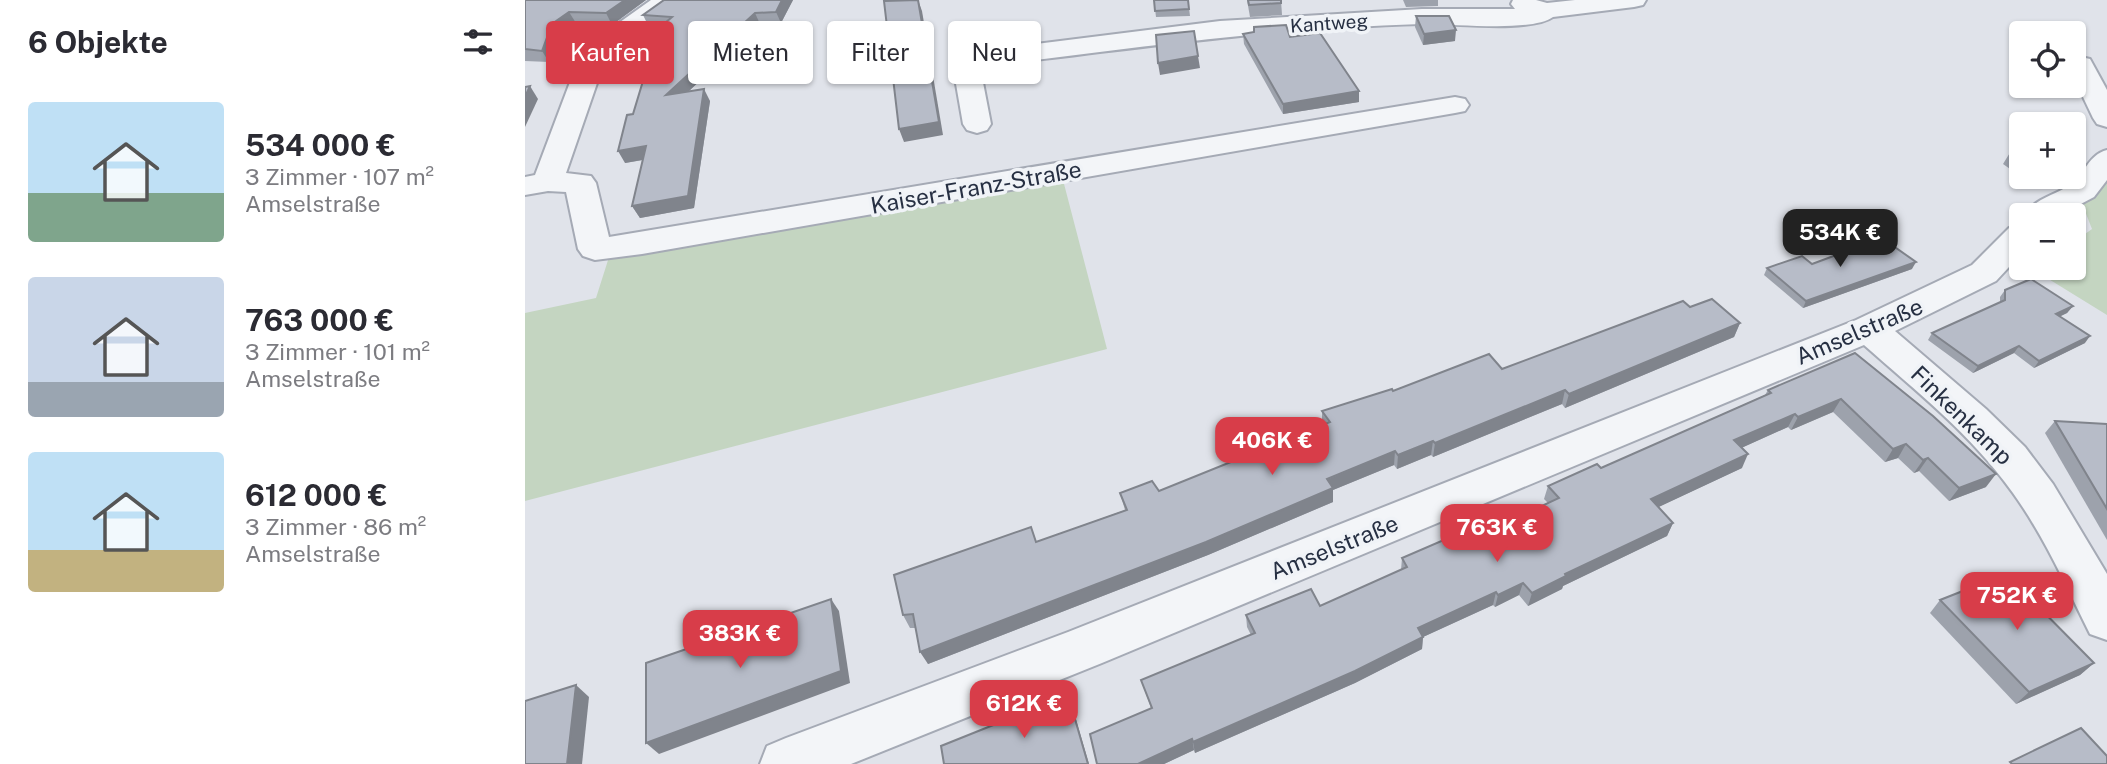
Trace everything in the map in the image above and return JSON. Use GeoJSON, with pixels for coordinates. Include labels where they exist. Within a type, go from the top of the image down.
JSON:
{"type":"FeatureCollection","features":[{"type":"Feature","properties":{"kind":"street"},"geometry":{"type":"LineString","coordinates":[[536,184],[594,53],[667,0]]}},
{"type":"Feature","properties":{"kind":"street","name":"Kantweg"},"geometry":{"type":"LineString","coordinates":[[1532,5],[1634,0]]}},
{"type":"Feature","properties":{"kind":"street","name":"Kantweg"},"geometry":{"type":"LineString","coordinates":[[977,124],[965,61],[1218,20],[1375,10],[1422,16],[1497,18],[1541,15],[1532,5]]}},
{"type":"Feature","properties":{"kind":"street"},"geometry":{"type":"LineString","coordinates":[[2086,75],[2107,118]]}},
{"type":"Feature","properties":{"kind":"street","name":"Kaiser-Franz-Straße"},"geometry":{"type":"LineString","coordinates":[[536,184],[580,183],[595,249],[642,244],[1455,106]]}},
{"type":"Feature","properties":{"kind":"street"},"geometry":{"type":"LineString","coordinates":[[2057,203],[2083,191],[2107,159]]}},
{"type":"Feature","properties":{"kind":"street","name":"Amselstraße"},"geometry":{"type":"LineString","coordinates":[[786,764],[1111,638],[1869,328],[1984,273],[2009,247]]}},
{"type":"Feature","properties":{"kind":"street","name":"Finkenkamp"},"geometry":{"type":"LineString","coordinates":[[1869,328],[1975,422],[2026,480],[2063,537],[2107,618]]}},
{"type":"Feature","properties":{"kind":"green space"},"geometry":{"type":"Polygon","coordinates":[[[2107,167],[2107,315],[2050,280],[2086,280],[2086,233],[2092,229],[2086,214],[2086,203],[2082,203],[2076,189],[2086,189],[2086,181],[2107,167]]]}},
{"type":"Feature","properties":{"kind":"green space"},"geometry":{"type":"Polygon","coordinates":[[[1063,180],[1107,349],[525,501],[525,313],[596,298],[609,257],[1063,180]]]}},
{"type":"Feature","properties":{"kind":"building"},"geometry":{"type":"Polygon","coordinates":[[[525,0],[625,0],[606,13],[569,12],[556,21],[546,21],[546,40],[542,51],[525,49],[525,0]]]}},
{"type":"Feature","properties":{"kind":"building"},"geometry":{"type":"Polygon","coordinates":[[[664,0],[782,0],[776,12],[755,13],[746,21],[688,21],[688,75],[666,95],[704,89],[688,196],[632,206],[646,146],[618,151],[627,115],[633,114],[642,84],[674,84],[674,21],[667,21],[672,17],[643,15],[664,0]]]}},
{"type":"Feature","properties":{"kind":"building"},"geometry":{"type":"Polygon","coordinates":[[[918,0],[922,21],[886,21],[884,1],[918,0]]]}},
{"type":"Feature","properties":{"kind":"building"},"geometry":{"type":"Polygon","coordinates":[[[1154,0],[1188,0],[1189,9],[1155,11],[1154,0]]]}},
{"type":"Feature","properties":{"kind":"building"},"geometry":{"type":"Polygon","coordinates":[[[1248,0],[1281,0],[1281,3],[1249,5],[1248,0]]]}},
{"type":"Feature","properties":{"kind":"building"},"geometry":{"type":"Polygon","coordinates":[[[1416,16],[1449,16],[1456,30],[1424,34],[1416,16]]]}},
{"type":"Feature","properties":{"kind":"building"},"geometry":{"type":"Polygon","coordinates":[[[1286,25],[1290,37],[1320,33],[1359,91],[1283,104],[1243,34],[1254,32],[1254,27],[1286,25]]]}},
{"type":"Feature","properties":{"kind":"building"},"geometry":{"type":"Polygon","coordinates":[[[1194,31],[1198,56],[1158,63],[1156,35],[1194,31]]]}},
{"type":"Feature","properties":{"kind":"building"},"geometry":{"type":"Polygon","coordinates":[[[894,84],[932,84],[939,122],[899,129],[894,84]]]}},
{"type":"Feature","properties":{"kind":"building"},"geometry":{"type":"Polygon","coordinates":[[[1882,238],[1916,262],[1806,301],[1767,268],[1802,256],[1812,264],[1882,238]]]}},
{"type":"Feature","properties":{"kind":"building"},"geometry":{"type":"Polygon","coordinates":[[[2033,280],[2073,306],[2056,314],[2090,336],[2039,361],[2019,346],[1978,366],[1932,333],[2005,300],[2005,290],[2033,280]]]}},
{"type":"Feature","properties":{"kind":"building"},"geometry":{"type":"Polygon","coordinates":[[[1712,299],[1740,323],[1569,394],[1565,390],[1435,443],[1433,441],[1398,455],[1395,451],[1327,479],[1333,488],[1206,542],[920,652],[913,614],[903,615],[894,575],[1031,527],[1036,542],[1127,510],[1120,493],[1152,481],[1159,491],[1330,422],[1322,411],[1392,389],[1393,391],[1489,354],[1502,369],[1683,301],[1690,307],[1712,299]]]}},
{"type":"Feature","properties":{"kind":"building"},"geometry":{"type":"Polygon","coordinates":[[[1855,353],[1933,416],[1996,474],[1959,488],[1928,458],[1923,460],[1906,444],[1893,449],[1841,399],[1798,417],[1795,414],[1734,440],[1748,454],[1651,499],[1673,523],[1565,574],[1566,576],[1532,593],[1523,583],[1498,595],[1496,592],[1418,628],[1423,637],[1355,671],[1138,764],[1097,764],[1090,734],[1152,708],[1141,680],[1255,633],[1246,615],[1311,589],[1320,606],[1407,567],[1402,558],[1453,536],[1457,542],[1559,498],[1548,486],[1597,464],[1601,468],[1771,393],[1768,390],[1855,353]]]}},
{"type":"Feature","properties":{"kind":"building"},"geometry":{"type":"Polygon","coordinates":[[[2055,421],[2107,424],[2107,509],[2055,421]]]}},
{"type":"Feature","properties":{"kind":"building"},"geometry":{"type":"Polygon","coordinates":[[[2006,574],[2094,663],[2029,692],[1940,600],[2006,574]]]}},
{"type":"Feature","properties":{"kind":"building"},"geometry":{"type":"Polygon","coordinates":[[[831,599],[841,671],[646,743],[646,663],[831,599]]]}},
{"type":"Feature","properties":{"kind":"building"},"geometry":{"type":"Polygon","coordinates":[[[576,685],[567,764],[525,764],[525,701],[576,685]]]}},
{"type":"Feature","properties":{"kind":"building"},"geometry":{"type":"Polygon","coordinates":[[[1068,695],[1088,764],[944,764],[941,746],[1068,695]]]}},
{"type":"Feature","properties":{"kind":"building"},"geometry":{"type":"Polygon","coordinates":[[[2081,728],[2107,756],[2107,764],[2010,762],[2081,728]]]}}]}
